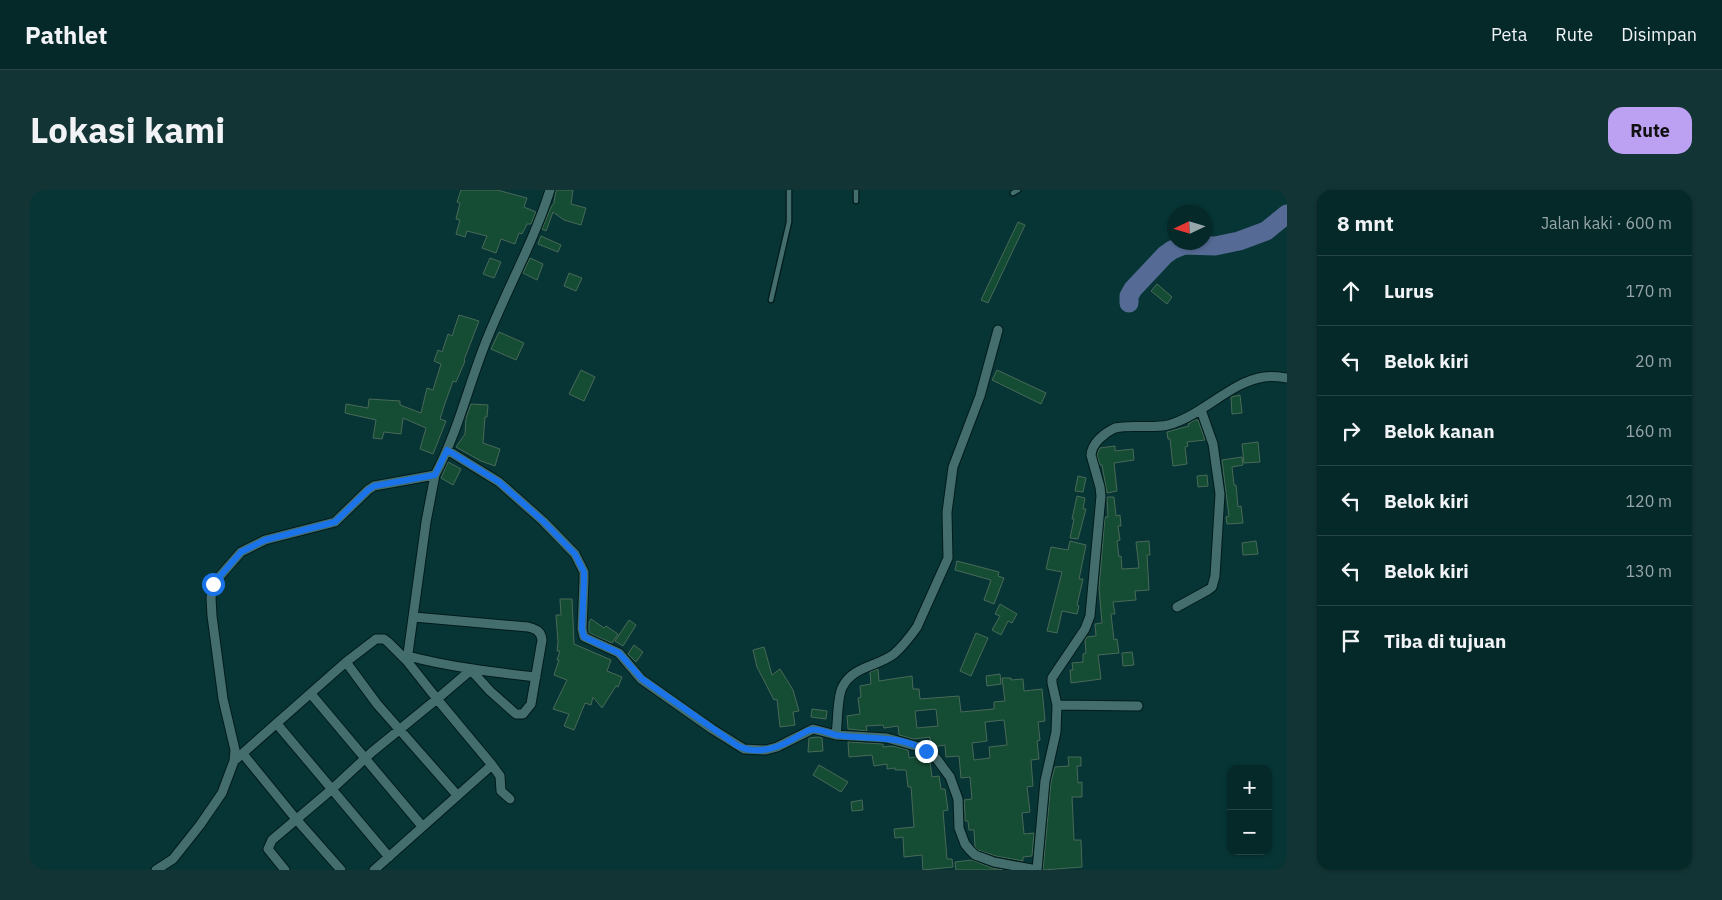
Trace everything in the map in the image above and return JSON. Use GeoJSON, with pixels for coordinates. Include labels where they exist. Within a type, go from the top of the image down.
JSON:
{"type":"FeatureCollection","features":[{"type":"Feature","properties":{"kind":"street"},"geometry":{"type":"LineString","coordinates":[[407,658],[426,522],[435,475],[447,450],[487,339],[530,242],[550,190]]}},
{"type":"Feature","properties":{"kind":"street"},"geometry":{"type":"LineString","coordinates":[[836,735],[841,692],[849,677],[865,667],[892,655],[910,637],[917,627],[948,558],[948,512],[954,467],[980,396],[998,330]]}},
{"type":"Feature","properties":{"kind":"street"},"geometry":{"type":"LineString","coordinates":[[447,450],[499,482],[543,521],[575,554],[584,572],[582,629],[586,639],[619,653],[642,679],[712,729],[744,749],[766,750],[777,747],[813,729],[836,735],[887,738],[919,747],[936,758],[955,788],[958,799],[959,828],[965,844],[970,850],[975,855],[994,862],[1037,870],[1044,781],[1055,738],[1057,705],[1052,678],[1085,629],[1091,610],[1101,496],[1091,455],[1095,443],[1109,430],[1115,428],[1166,426],[1201,410],[1233,390],[1264,377],[1287,378]]}},
{"type":"Feature","properties":{"kind":"street"},"geometry":{"type":"LineString","coordinates":[[1176,607],[1212,587],[1215,576],[1220,494],[1214,444],[1201,410]]}},
{"type":"Feature","properties":{"kind":"street"},"geometry":{"type":"LineString","coordinates":[[156,870],[173,859],[195,832],[222,793],[234,762],[236,750],[223,699],[212,616],[211,598],[213,584],[241,552],[249,547],[270,539],[335,522],[374,486],[435,475]]}},
{"type":"Feature","properties":{"kind":"street"},"geometry":{"type":"LineString","coordinates":[[414,617],[534,628],[539,631],[542,640],[531,704],[520,715],[516,714],[490,691],[471,670]]}},
{"type":"Feature","properties":{"kind":"street"},"geometry":{"type":"LineString","coordinates":[[234,762],[346,662],[372,642],[380,639],[388,642],[407,658],[436,699],[492,765],[500,776],[501,792],[510,799]]}},
{"type":"Feature","properties":{"kind":"street"},"geometry":{"type":"LineString","coordinates":[[407,658],[471,670],[536,677]]}},
{"type":"Feature","properties":{"kind":"street"},"geometry":{"type":"LineString","coordinates":[[346,662],[377,704],[457,795]]}},
{"type":"Feature","properties":{"kind":"street"},"geometry":{"type":"LineString","coordinates":[[285,870],[270,852],[268,846],[272,840],[372,752],[471,670]]}},
{"type":"Feature","properties":{"kind":"street"},"geometry":{"type":"LineString","coordinates":[[311,694],[422,826]]}},
{"type":"Feature","properties":{"kind":"street"},"geometry":{"type":"LineString","coordinates":[[1057,705],[1138,706]]}},
{"type":"Feature","properties":{"kind":"street"},"geometry":{"type":"LineString","coordinates":[[276,724],[389,857]]}},
{"type":"Feature","properties":{"kind":"street"},"geometry":{"type":"LineString","coordinates":[[243,754],[341,870]]}},
{"type":"Feature","properties":{"kind":"street"},"geometry":{"type":"LineString","coordinates":[[374,870],[492,765]]}},
{"type":"Feature","properties":{"kind":"lane"},"geometry":{"type":"LineString","coordinates":[[770,300],[789,222],[789,190]]}},
{"type":"Feature","properties":{"kind":"lane"},"geometry":{"type":"LineString","coordinates":[[856,190],[856,201]]}},
{"type":"Feature","properties":{"kind":"lane"},"geometry":{"type":"LineString","coordinates":[[1013,194],[1018,190]]}},
{"type":"Feature","properties":{"kind":"building"},"geometry":{"type":"Polygon","coordinates":[[[461,190],[497,190],[527,198],[524,207],[536,212],[531,224],[527,224],[522,234],[519,233],[515,244],[501,239],[496,253],[482,248],[487,236],[467,231],[465,237],[456,234],[460,220],[456,219],[460,203],[457,202],[461,190]]]}},
{"type":"Feature","properties":{"kind":"building"},"geometry":{"type":"Polygon","coordinates":[[[556,190],[573,190],[571,204],[586,208],[581,225],[564,220],[553,212],[546,231],[542,229],[554,203],[556,190]]]}},
{"type":"Feature","properties":{"kind":"building"},"geometry":{"type":"Polygon","coordinates":[[[1018,222],[1025,225],[988,303],[981,300],[1018,222]]]}},
{"type":"Feature","properties":{"kind":"building"},"geometry":{"type":"Polygon","coordinates":[[[541,236],[561,245],[558,252],[538,244],[541,236]]]}},
{"type":"Feature","properties":{"kind":"building"},"geometry":{"type":"Polygon","coordinates":[[[490,258],[501,262],[494,278],[483,274],[490,258]]]}},
{"type":"Feature","properties":{"kind":"building"},"geometry":{"type":"Polygon","coordinates":[[[530,258],[543,264],[537,280],[523,273],[530,258]]]}},
{"type":"Feature","properties":{"kind":"building"},"geometry":{"type":"Polygon","coordinates":[[[569,273],[582,278],[576,291],[564,286],[569,273]]]}},
{"type":"Feature","properties":{"kind":"building"},"geometry":{"type":"Polygon","coordinates":[[[1157,284],[1172,297],[1167,304],[1151,291],[1157,284]]]}},
{"type":"Feature","properties":{"kind":"building"},"geometry":{"type":"Polygon","coordinates":[[[459,315],[479,321],[465,361],[456,382],[453,381],[445,403],[440,419],[446,421],[433,454],[420,449],[426,428],[403,418],[401,434],[384,432],[382,439],[373,438],[376,420],[345,413],[346,404],[368,408],[369,399],[400,401],[400,405],[421,413],[427,388],[433,390],[441,364],[434,361],[438,350],[442,352],[448,334],[452,336],[459,315]]]}},
{"type":"Feature","properties":{"kind":"building"},"geometry":{"type":"Polygon","coordinates":[[[499,332],[524,343],[516,360],[491,349],[499,332]]]}},
{"type":"Feature","properties":{"kind":"building"},"geometry":{"type":"Polygon","coordinates":[[[581,370],[595,377],[584,401],[569,394],[581,370]]]}},
{"type":"Feature","properties":{"kind":"building"},"geometry":{"type":"Polygon","coordinates":[[[997,370],[1046,393],[1041,404],[992,380],[997,370]]]}},
{"type":"Feature","properties":{"kind":"building"},"geometry":{"type":"Polygon","coordinates":[[[1240,395],[1242,413],[1232,414],[1231,397],[1240,395]]]}},
{"type":"Feature","properties":{"kind":"building"},"geometry":{"type":"Polygon","coordinates":[[[471,404],[488,405],[483,443],[500,449],[495,466],[481,461],[456,447],[465,434],[466,418],[471,404]]]}},
{"type":"Feature","properties":{"kind":"building"},"geometry":{"type":"Polygon","coordinates":[[[1198,420],[1205,440],[1187,442],[1188,446],[1185,447],[1187,464],[1173,466],[1170,439],[1168,439],[1167,432],[1189,426],[1188,424],[1198,420]]]}},
{"type":"Feature","properties":{"kind":"building"},"geometry":{"type":"Polygon","coordinates":[[[1258,442],[1260,462],[1244,463],[1242,444],[1258,442]]]}},
{"type":"Feature","properties":{"kind":"building"},"geometry":{"type":"Polygon","coordinates":[[[1115,446],[1115,451],[1133,449],[1134,460],[1114,463],[1117,491],[1107,493],[1102,465],[1100,465],[1097,455],[1100,448],[1115,446]]]}},
{"type":"Feature","properties":{"kind":"building"},"geometry":{"type":"Polygon","coordinates":[[[1242,457],[1243,465],[1232,467],[1238,507],[1241,506],[1243,523],[1227,524],[1226,517],[1229,516],[1222,460],[1242,457]]]}},
{"type":"Feature","properties":{"kind":"building"},"geometry":{"type":"Polygon","coordinates":[[[448,462],[461,469],[453,485],[441,478],[448,462]]]}},
{"type":"Feature","properties":{"kind":"building"},"geometry":{"type":"Polygon","coordinates":[[[1207,475],[1208,486],[1198,487],[1197,476],[1207,475]]]}},
{"type":"Feature","properties":{"kind":"building"},"geometry":{"type":"Polygon","coordinates":[[[1078,476],[1086,478],[1083,492],[1075,491],[1078,476]]]}},
{"type":"Feature","properties":{"kind":"building"},"geometry":{"type":"Polygon","coordinates":[[[1077,496],[1085,498],[1083,509],[1086,509],[1078,539],[1070,538],[1077,496]]]}},
{"type":"Feature","properties":{"kind":"building"},"geometry":{"type":"Polygon","coordinates":[[[1107,497],[1114,497],[1116,516],[1120,515],[1121,526],[1118,526],[1120,540],[1117,541],[1122,569],[1139,568],[1136,542],[1149,541],[1150,555],[1147,555],[1149,590],[1135,591],[1136,600],[1113,602],[1115,614],[1111,614],[1114,640],[1117,639],[1119,653],[1098,655],[1101,679],[1071,683],[1070,670],[1073,670],[1072,663],[1083,662],[1083,654],[1086,653],[1085,640],[1087,637],[1096,636],[1095,624],[1102,623],[1099,588],[1105,517],[1108,517],[1107,497]]]}},
{"type":"Feature","properties":{"kind":"building"},"geometry":{"type":"Polygon","coordinates":[[[1070,541],[1086,545],[1079,579],[1083,579],[1077,605],[1079,606],[1077,614],[1062,611],[1057,633],[1047,631],[1062,572],[1046,569],[1051,547],[1068,550],[1070,541]]]}},
{"type":"Feature","properties":{"kind":"building"},"geometry":{"type":"Polygon","coordinates":[[[1256,541],[1258,554],[1243,555],[1242,543],[1256,541]]]}},
{"type":"Feature","properties":{"kind":"building"},"geometry":{"type":"Polygon","coordinates":[[[957,561],[999,572],[998,576],[1004,578],[994,604],[984,600],[991,580],[955,570],[957,561]]]}},
{"type":"Feature","properties":{"kind":"building"},"geometry":{"type":"Polygon","coordinates":[[[560,599],[572,599],[574,644],[611,660],[607,671],[622,677],[618,687],[616,686],[602,708],[593,697],[591,705],[585,703],[574,730],[564,726],[569,714],[553,709],[567,680],[554,675],[560,651],[557,651],[556,615],[561,615],[560,599]]]}},
{"type":"Feature","properties":{"kind":"building"},"geometry":{"type":"Polygon","coordinates":[[[1000,604],[1017,614],[1012,623],[1008,621],[1001,635],[992,630],[1000,616],[995,614],[1000,604]]]}},
{"type":"Feature","properties":{"kind":"building"},"geometry":{"type":"Polygon","coordinates":[[[591,619],[604,628],[606,626],[618,634],[612,643],[589,633],[589,622],[591,619]]]}},
{"type":"Feature","properties":{"kind":"building"},"geometry":{"type":"Polygon","coordinates":[[[629,620],[636,625],[623,646],[615,641],[629,620]]]}},
{"type":"Feature","properties":{"kind":"building"},"geometry":{"type":"Polygon","coordinates":[[[976,633],[988,638],[971,676],[960,671],[976,633]]]}},
{"type":"Feature","properties":{"kind":"building"},"geometry":{"type":"Polygon","coordinates":[[[634,645],[643,652],[636,662],[628,654],[634,645]]]}},
{"type":"Feature","properties":{"kind":"building"},"geometry":{"type":"Polygon","coordinates":[[[764,647],[772,675],[780,669],[793,690],[799,711],[793,712],[795,725],[780,727],[777,699],[774,700],[757,667],[753,650],[764,647]]]}},
{"type":"Feature","properties":{"kind":"building"},"geometry":{"type":"Polygon","coordinates":[[[1132,652],[1134,665],[1123,666],[1122,653],[1132,652]]]}},
{"type":"Feature","properties":{"kind":"building"},"geometry":{"type":"Polygon","coordinates":[[[878,669],[879,681],[912,676],[913,689],[919,689],[920,699],[959,696],[961,712],[994,709],[994,702],[1005,701],[1002,678],[1011,678],[1011,680],[1023,679],[1024,691],[1042,689],[1045,721],[1038,722],[1040,740],[1037,741],[1039,759],[1031,760],[1033,786],[1027,787],[1030,812],[1022,813],[1024,834],[1034,833],[1032,856],[1023,857],[1023,861],[996,856],[978,850],[975,847],[974,830],[969,830],[968,821],[965,821],[964,800],[972,799],[970,777],[961,778],[959,756],[946,757],[945,745],[931,747],[930,737],[913,739],[899,735],[898,726],[884,728],[883,725],[866,726],[867,731],[848,729],[847,716],[860,714],[858,698],[861,697],[860,686],[871,684],[870,672],[878,669]],[[936,709],[915,711],[917,728],[938,726],[936,709]],[[1004,720],[985,722],[987,741],[972,743],[974,760],[990,758],[989,747],[1007,745],[1004,720]]]}},
{"type":"Feature","properties":{"kind":"building"},"geometry":{"type":"Polygon","coordinates":[[[1000,674],[1001,684],[987,686],[986,676],[1000,674]]]}},
{"type":"Feature","properties":{"kind":"building"},"geometry":{"type":"Polygon","coordinates":[[[812,709],[827,711],[826,719],[811,717],[812,709]]]}},
{"type":"Feature","properties":{"kind":"building"},"geometry":{"type":"Polygon","coordinates":[[[809,738],[822,738],[823,751],[808,752],[809,738]]]}},
{"type":"Feature","properties":{"kind":"building"},"geometry":{"type":"Polygon","coordinates":[[[848,742],[883,744],[883,747],[893,746],[908,750],[909,758],[922,756],[930,762],[932,777],[939,776],[941,789],[945,789],[948,810],[943,811],[947,859],[952,859],[953,867],[923,870],[922,855],[904,857],[903,837],[895,838],[894,829],[914,827],[911,787],[908,787],[906,770],[887,769],[887,764],[874,766],[872,755],[849,757],[848,742]]]}},
{"type":"Feature","properties":{"kind":"building"},"geometry":{"type":"Polygon","coordinates":[[[1068,757],[1081,757],[1081,766],[1077,766],[1078,783],[1082,782],[1082,797],[1072,797],[1074,840],[1081,840],[1082,867],[1043,870],[1051,782],[1055,767],[1069,766],[1068,757]]]}},
{"type":"Feature","properties":{"kind":"building"},"geometry":{"type":"Polygon","coordinates":[[[819,765],[848,782],[841,792],[813,775],[819,765]]]}},
{"type":"Feature","properties":{"kind":"building"},"geometry":{"type":"Polygon","coordinates":[[[862,800],[863,810],[852,811],[851,802],[862,800]]]}},
{"type":"Feature","properties":{"kind":"building"},"geometry":{"type":"Polygon","coordinates":[[[972,860],[1003,870],[956,870],[955,862],[972,860]]]}},
{"type":"Feature","properties":{"kind":"waterway"},"geometry":{"type":"LineString","coordinates":[[1129,303],[1129,296],[1133,289],[1172,250],[1184,245],[1215,246],[1239,241],[1266,231],[1287,214]]}},
{"type":"Feature","properties":{"kind":"route"},"geometry":{"type":"LineString","coordinates":[[213,584],[241,552],[249,547],[265,540],[335,522],[374,486],[435,475],[447,450],[499,482],[543,521],[575,554],[584,572],[582,629],[584,637],[619,653],[642,679],[738,746],[744,749],[766,750],[777,747],[813,729],[836,735],[887,738],[901,741],[926,751]]}}]}
